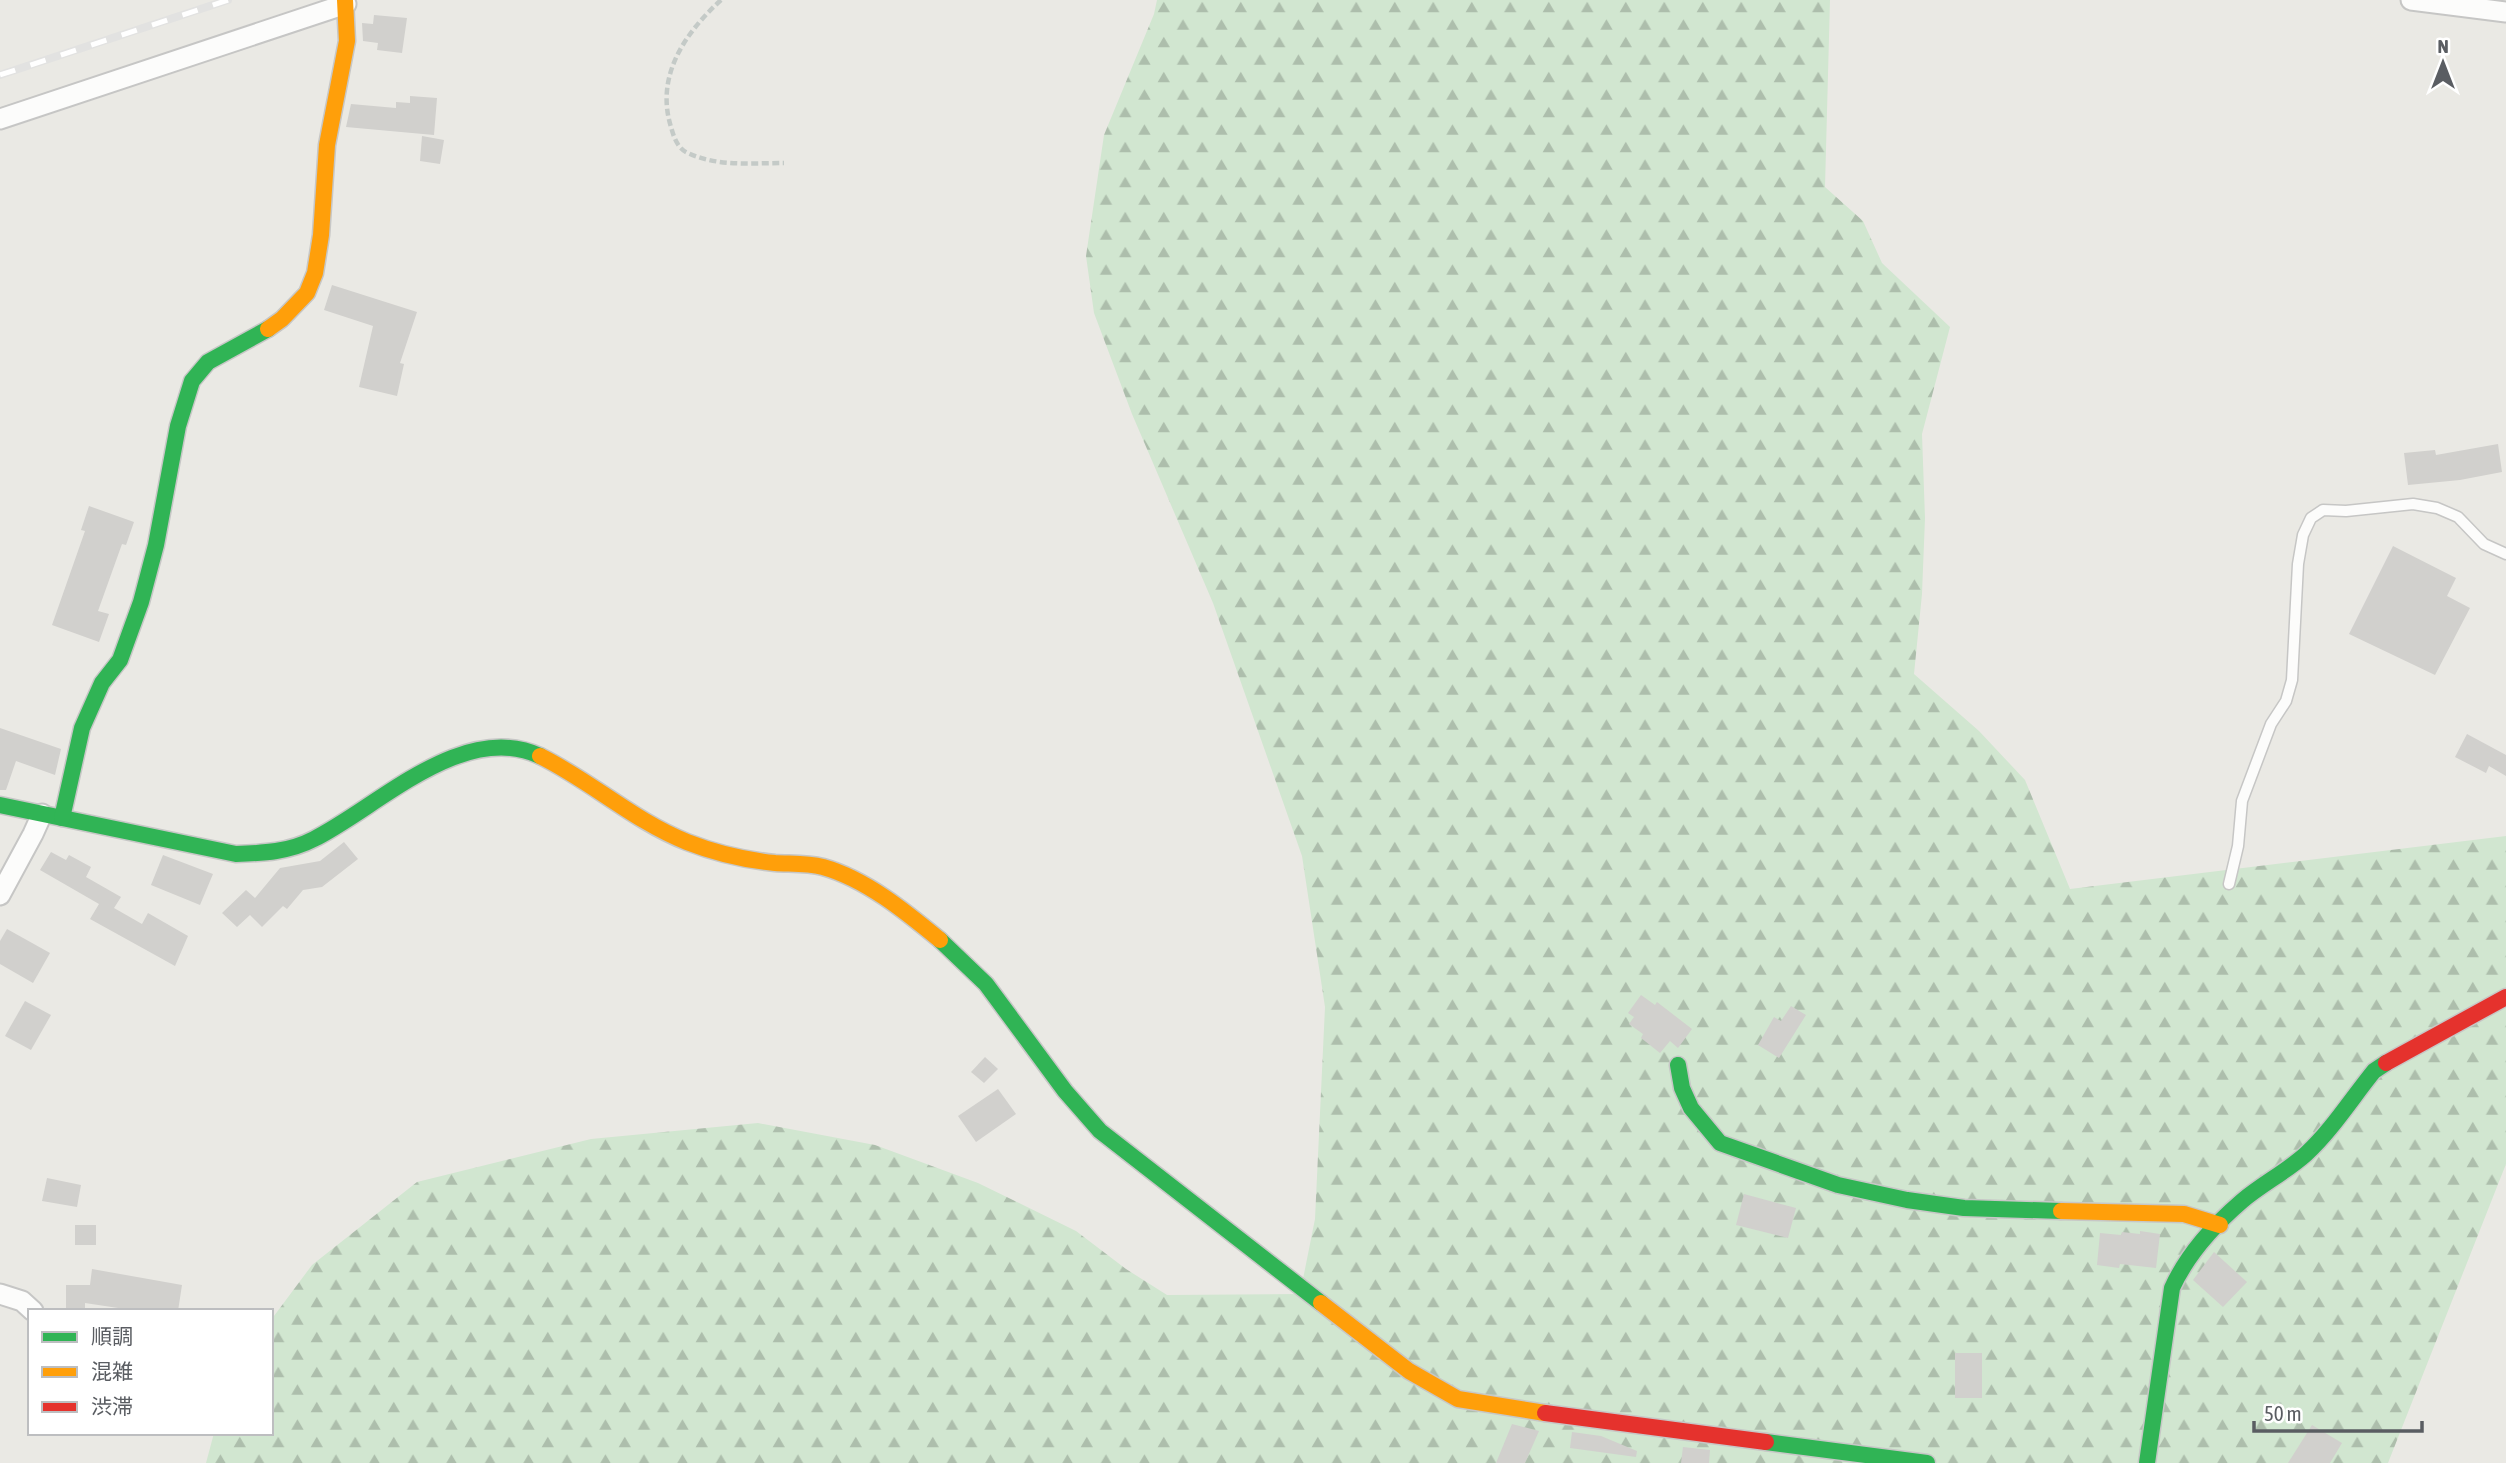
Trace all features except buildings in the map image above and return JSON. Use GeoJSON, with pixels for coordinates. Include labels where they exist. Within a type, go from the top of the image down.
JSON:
{"type":"FeatureCollection","features":[{"type":"Feature","properties":{"kind":"street"},"geometry":{"type":"LineString","coordinates":[[2411,0],[2506,12]]}},
{"type":"Feature","properties":{"kind":"street"},"geometry":{"type":"LineString","coordinates":[[0,119],[346,2],[347,41],[327,145],[321,235],[315,273],[307,293],[282,319],[260,335],[208,362],[192,381],[178,426],[156,545],[141,601],[120,660],[102,683],[82,728],[62,818]]}},
{"type":"Feature","properties":{"kind":"street"},"geometry":{"type":"LineString","coordinates":[[0,805],[236,854],[263,857],[304,845],[433,766],[469,750],[504,747],[531,752],[682,840],[733,856],[827,869],[854,880],[879,895],[979,976],[1029,1039],[1049,1071],[1082,1114],[1100,1131],[1409,1371],[1432,1386],[1458,1399],[1545,1415],[1927,1463]]}},
{"type":"Feature","properties":{"kind":"street"},"geometry":{"type":"LineString","coordinates":[[0,895],[42,814]]}},
{"type":"Feature","properties":{"kind":"street"},"geometry":{"type":"LineString","coordinates":[[2147,1463],[2172,1288],[2183,1264],[2242,1201],[2305,1155],[2319,1141],[2374,1071],[2506,997]]}},
{"type":"Feature","properties":{"kind":"street"},"geometry":{"type":"LineString","coordinates":[[1678,1065],[1678,1076],[1686,1100],[1706,1130],[1720,1143],[1838,1185],[1907,1200],[1964,1208],[2184,1214],[2220,1225]]}},
{"type":"Feature","properties":{"kind":"street"},"geometry":{"type":"LineString","coordinates":[[0,1294],[22,1301],[31,1309]]}},
{"type":"Feature","properties":{"kind":"lane"},"geometry":{"type":"LineString","coordinates":[[2229,884],[2238,846],[2242,801],[2271,724],[2286,701],[2291,680],[2298,564],[2303,535],[2311,518],[2323,510],[2346,511],[2413,504],[2437,508],[2458,517],[2484,544],[2506,554]]}},
{"type":"Feature","properties":{"kind":"path"},"geometry":{"type":"LineString","coordinates":[[721,0],[698,22],[675,57],[666,92],[667,115],[675,138],[686,153],[718,163],[784,163]]}},
{"type":"Feature","properties":{"kind":"green space"},"geometry":{"type":"Polygon","coordinates":[[[1157,0],[1830,0],[1825,187],[1863,221],[1882,263],[1950,327],[1922,434],[1925,518],[1922,594],[1914,674],[1979,731],[2025,780],[2070,889],[2506,836],[2506,1164],[2388,1463],[206,1463],[213,1435],[273,1435],[273,1317],[312,1265],[417,1182],[591,1139],[758,1123],[875,1145],[978,1183],[1076,1231],[1126,1269],[1167,1295],[1300,1294],[1315,1219],[1325,1007],[1302,856],[1213,603],[1132,414],[1094,313],[1086,256],[1104,135],[1154,14],[1157,0]]]}},
{"type":"Feature","properties":{"kind":"railway"},"geometry":{"type":"LineString","coordinates":[[0,75],[228,0]]}},
{"type":"Feature","properties":{"kind":"traffic: fast"},"geometry":{"type":"LineString","coordinates":[[62,818],[82,728],[102,683],[120,660],[141,602],[156,545],[178,426],[192,381],[208,362],[268,329]]}},
{"type":"Feature","properties":{"kind":"traffic: fast"},"geometry":{"type":"LineString","coordinates":[[0,805],[236,854],[266,852],[295,847],[314,839],[393,789],[452,758],[481,749],[511,748],[540,756]]}},
{"type":"Feature","properties":{"kind":"traffic: fast"},"geometry":{"type":"LineString","coordinates":[[940,940],[986,984],[1065,1091],[1100,1131],[1321,1303]]}},
{"type":"Feature","properties":{"kind":"traffic: fast"},"geometry":{"type":"LineString","coordinates":[[2147,1463],[2172,1288],[2186,1263],[2211,1230],[2231,1210],[2315,1145],[2374,1071],[2386,1063]]}},
{"type":"Feature","properties":{"kind":"traffic: fast"},"geometry":{"type":"LineString","coordinates":[[1678,1065],[1682,1088],[1691,1108],[1720,1143],[1838,1185],[1907,1200],[1964,1208],[2061,1211]]}},
{"type":"Feature","properties":{"kind":"traffic: fast"},"geometry":{"type":"LineString","coordinates":[[1766,1442],[1927,1463]]}},
{"type":"Feature","properties":{"kind":"traffic: slow"},"geometry":{"type":"LineString","coordinates":[[268,329],[282,319],[307,293],[315,273],[321,235],[327,145],[347,41],[345,0]]}},
{"type":"Feature","properties":{"kind":"traffic: slow"},"geometry":{"type":"LineString","coordinates":[[540,756],[649,823],[687,842],[719,853],[753,860],[811,865],[839,872],[870,888],[940,940]]}},
{"type":"Feature","properties":{"kind":"traffic: slow"},"geometry":{"type":"LineString","coordinates":[[2061,1211],[2184,1214],[2220,1225]]}},
{"type":"Feature","properties":{"kind":"traffic: slow"},"geometry":{"type":"LineString","coordinates":[[1321,1303],[1409,1371],[1458,1399],[1545,1413]]}},
{"type":"Feature","properties":{"kind":"traffic: jam"},"geometry":{"type":"LineString","coordinates":[[2386,1063],[2506,997]]}},
{"type":"Feature","properties":{"kind":"traffic: jam"},"geometry":{"type":"LineString","coordinates":[[1545,1413],[1766,1442]]}}]}
